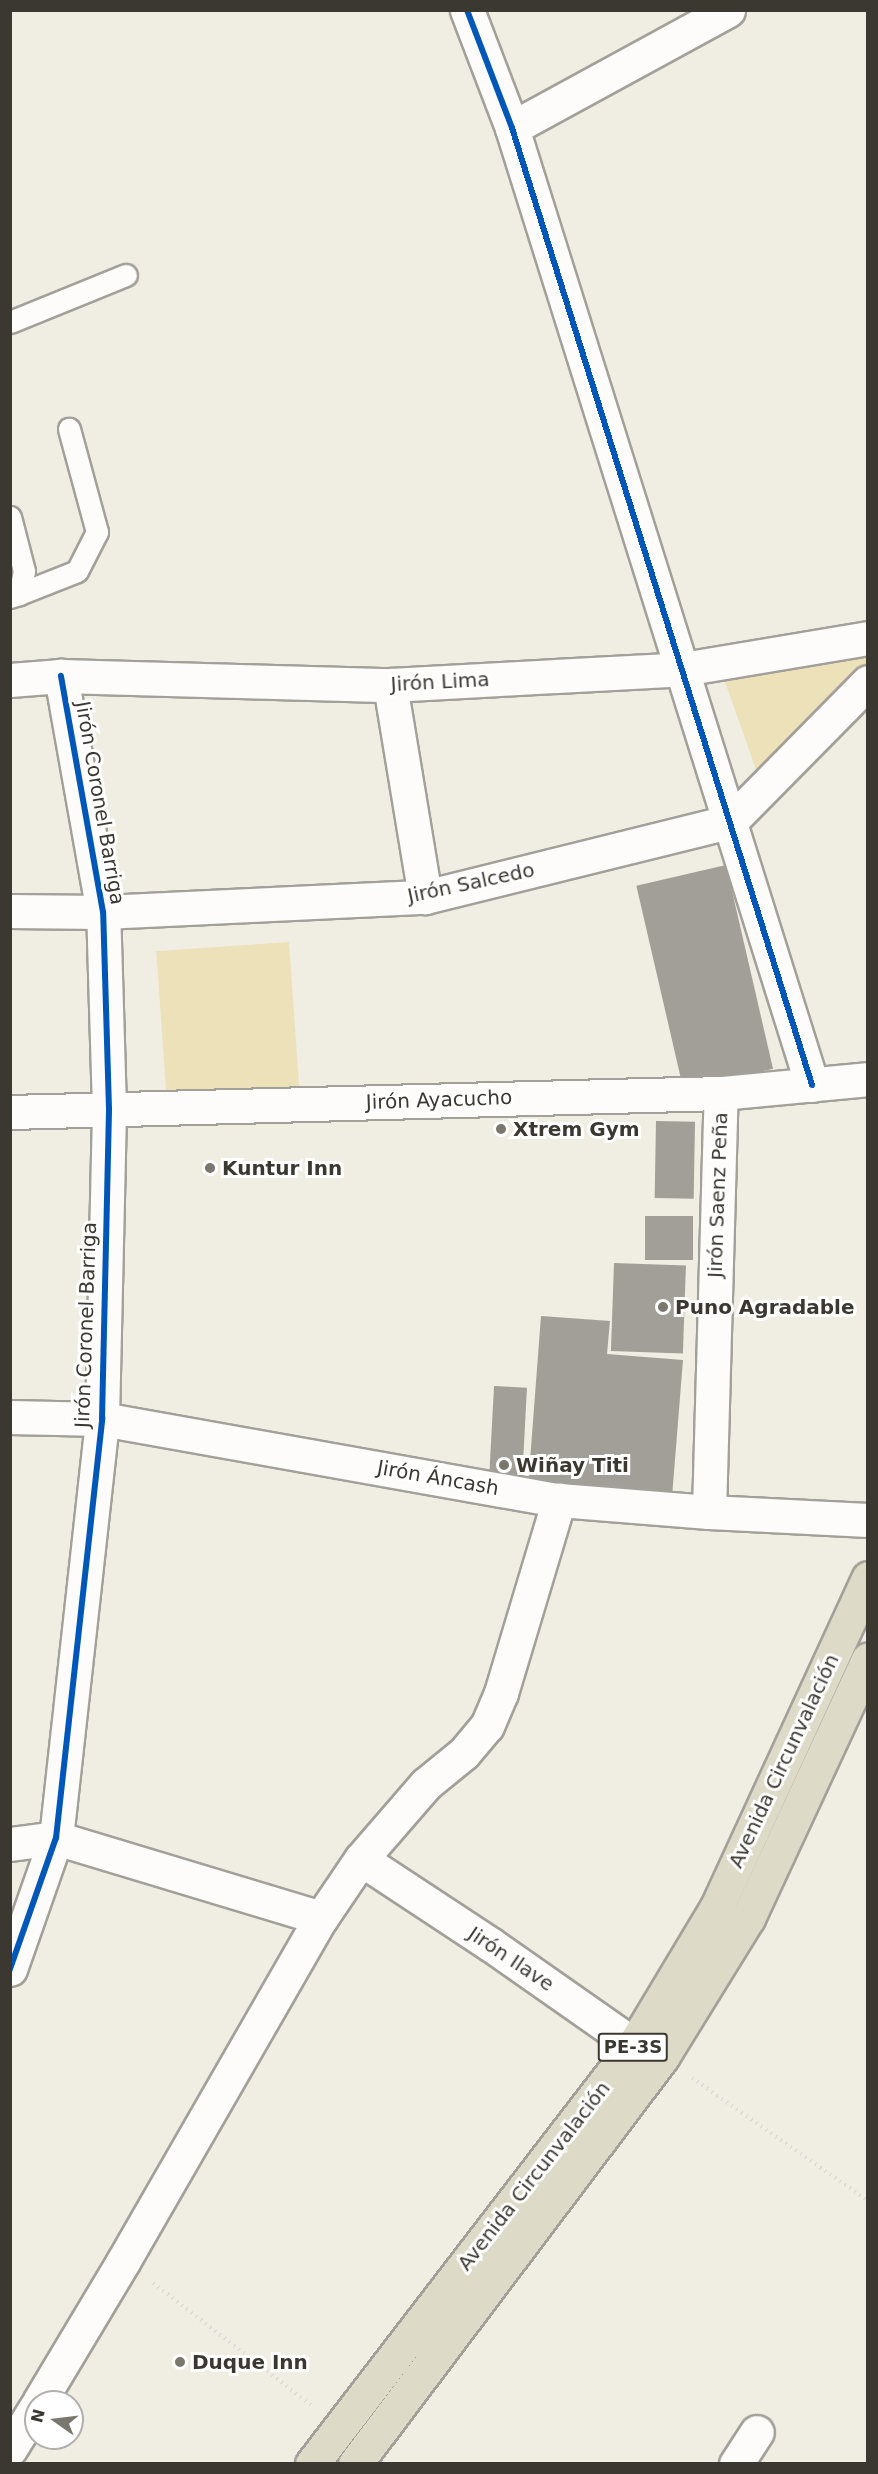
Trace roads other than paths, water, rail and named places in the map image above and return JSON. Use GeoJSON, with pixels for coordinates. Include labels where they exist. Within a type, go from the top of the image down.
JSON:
{"type":"FeatureCollection","features":[{"type":"Feature","properties":{"kind":"highway","name":"Avenida Circunvalación"},"geometry":{"type":"LineString","coordinates":[[312,2463],[648,2051],[717,1907],[867,1578]]}},
{"type":"Feature","properties":{"kind":"highway","name":"Avenida Circunvalación"},"geometry":{"type":"LineString","coordinates":[[355,2463],[648,2051],[748,1918],[867,1659]]}},
{"type":"Feature","properties":{"kind":"street"},"geometry":{"type":"LineString","coordinates":[[466,10],[512,128],[812,1085]]}},
{"type":"Feature","properties":{"kind":"street"},"geometry":{"type":"LineString","coordinates":[[512,128],[728,10]]}},
{"type":"Feature","properties":{"kind":"street","name":"Jirón Lima"},"geometry":{"type":"LineString","coordinates":[[10,680],[61,676],[390,685],[683,669],[867,638]]}},
{"type":"Feature","properties":{"kind":"street","name":"Jirón Coronel Barriga"},"geometry":{"type":"LineString","coordinates":[[10,1969],[56,1839],[102,1419],[109,1109],[103,912],[61,676]]}},
{"type":"Feature","properties":{"kind":"street"},"geometry":{"type":"LineString","coordinates":[[731,821],[867,682]]}},
{"type":"Feature","properties":{"kind":"street"},"geometry":{"type":"LineString","coordinates":[[390,685],[425,897]]}},
{"type":"Feature","properties":{"kind":"street","name":"Jirón Salcedo"},"geometry":{"type":"LineString","coordinates":[[10,911],[103,912],[425,897],[731,821]]}},
{"type":"Feature","properties":{"kind":"street","name":"Jirón Ayacucho"},"geometry":{"type":"LineString","coordinates":[[10,1112],[721,1093],[867,1079]]}},
{"type":"Feature","properties":{"kind":"street","name":"Jirón Saenz Peña"},"geometry":{"type":"LineString","coordinates":[[709,1512],[721,1093]]}},
{"type":"Feature","properties":{"kind":"street","name":"Jirón Áncash"},"geometry":{"type":"LineString","coordinates":[[10,1417],[102,1419],[559,1500],[709,1512],[867,1520]]}},
{"type":"Feature","properties":{"kind":"street"},"geometry":{"type":"LineString","coordinates":[[46,2390],[124,2260],[321,1918],[361,1859],[426,1784],[464,1753],[487,1726],[501,1693],[559,1500]]}},
{"type":"Feature","properties":{"kind":"street"},"geometry":{"type":"LineString","coordinates":[[10,1844],[56,1839],[321,1918]]}},
{"type":"Feature","properties":{"kind":"street","name":"Jirón Ilave"},"geometry":{"type":"LineString","coordinates":[[361,1859],[648,2051]]}},
{"type":"Feature","properties":{"kind":"street"},"geometry":{"type":"LineString","coordinates":[[10,2449],[24,2426]]}},
{"type":"Feature","properties":{"kind":"street"},"geometry":{"type":"LineString","coordinates":[[736,2463],[757,2432]]}},
{"type":"Feature","properties":{"kind":"lane"},"geometry":{"type":"LineString","coordinates":[[10,322],[126,275]]}},
{"type":"Feature","properties":{"kind":"lane"},"geometry":{"type":"LineString","coordinates":[[15,595],[77,571],[97,532],[69,429]]}},
{"type":"Feature","properties":{"kind":"lane"},"geometry":{"type":"LineString","coordinates":[[10,517],[24,572],[15,595]]}},
{"type":"Feature","properties":{"kind":"place","name":"Xtrem Gym"},"geometry":{"type":"Point","coordinates":[501,1129]}},
{"type":"Feature","properties":{"kind":"place","name":"Kuntur Inn"},"geometry":{"type":"Point","coordinates":[210,1168]}},
{"type":"Feature","properties":{"kind":"place","name":"Puno Agradable"},"geometry":{"type":"Point","coordinates":[663,1307]}},
{"type":"Feature","properties":{"kind":"place","name":"Wiñay Titi"},"geometry":{"type":"Point","coordinates":[504,1465]}},
{"type":"Feature","properties":{"kind":"place","name":"Duque Inn"},"geometry":{"type":"Point","coordinates":[180,2362]}}]}
